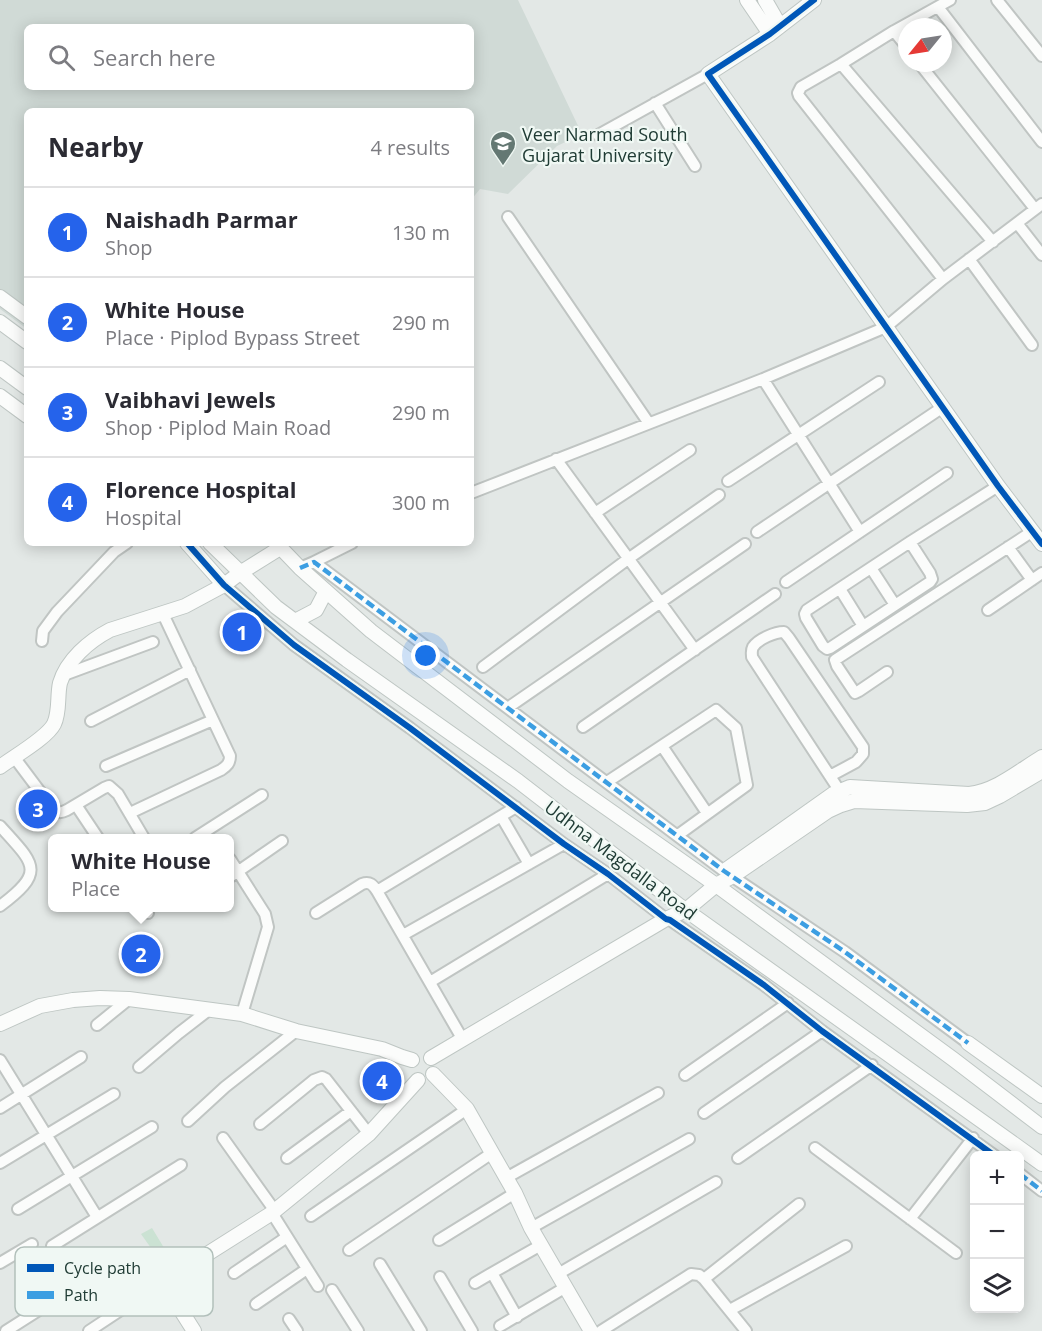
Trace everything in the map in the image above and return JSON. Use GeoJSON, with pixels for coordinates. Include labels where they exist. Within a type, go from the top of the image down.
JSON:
{"type":"FeatureCollection","features":[{"type":"Feature","properties":{"kind":"street"},"geometry":{"type":"LineString","coordinates":[[747,0],[775,30]]}},
{"type":"Feature","properties":{"kind":"street"},"geometry":{"type":"LineString","coordinates":[[765,0],[775,30]]}},
{"type":"Feature","properties":{"kind":"street"},"geometry":{"type":"LineString","coordinates":[[598,135],[708,74],[775,30],[814,0]]}},
{"type":"Feature","properties":{"kind":"street"},"geometry":{"type":"LineString","coordinates":[[944,279],[798,93],[799,88],[950,0]]}},
{"type":"Feature","properties":{"kind":"street"},"geometry":{"type":"LineString","coordinates":[[997,0],[1042,56]]}},
{"type":"Feature","properties":{"kind":"street"},"geometry":{"type":"LineString","coordinates":[[938,7],[1042,142]]}},
{"type":"Feature","properties":{"kind":"street"},"geometry":{"type":"LineString","coordinates":[[894,31],[898,36]]}},
{"type":"Feature","properties":{"kind":"street"},"geometry":{"type":"LineString","coordinates":[[841,64],[993,242]]}},
{"type":"Feature","properties":{"kind":"street"},"geometry":{"type":"LineString","coordinates":[[474,492],[763,379],[886,327],[1038,206],[927,72]]}},
{"type":"Feature","properties":{"kind":"street"},"geometry":{"type":"LineString","coordinates":[[708,74],[998,486],[1042,544]]}},
{"type":"Feature","properties":{"kind":"street"},"geometry":{"type":"LineString","coordinates":[[655,103],[696,166]]}},
{"type":"Feature","properties":{"kind":"street"},"geometry":{"type":"LineString","coordinates":[[508,217],[648,422]]}},
{"type":"Feature","properties":{"kind":"street"},"geometry":{"type":"LineString","coordinates":[[1017,223],[1042,255]]}},
{"type":"Feature","properties":{"kind":"street"},"geometry":{"type":"LineString","coordinates":[[969,259],[1032,345]]}},
{"type":"Feature","properties":{"kind":"street"},"geometry":{"type":"LineString","coordinates":[[0,297],[24,315]]}},
{"type":"Feature","properties":{"kind":"street"},"geometry":{"type":"LineString","coordinates":[[0,322],[24,340]]}},
{"type":"Feature","properties":{"kind":"street"},"geometry":{"type":"LineString","coordinates":[[0,368],[24,386]]}},
{"type":"Feature","properties":{"kind":"street"},"geometry":{"type":"LineString","coordinates":[[763,379],[860,531]]}},
{"type":"Feature","properties":{"kind":"street"},"geometry":{"type":"LineString","coordinates":[[728,482],[879,382]]}},
{"type":"Feature","properties":{"kind":"street"},"geometry":{"type":"LineString","coordinates":[[0,396],[24,414]]}},
{"type":"Feature","properties":{"kind":"street"},"geometry":{"type":"LineString","coordinates":[[757,532],[943,407]]}},
{"type":"Feature","properties":{"kind":"street"},"geometry":{"type":"LineString","coordinates":[[595,513],[690,450]]}},
{"type":"Feature","properties":{"kind":"street"},"geometry":{"type":"LineString","coordinates":[[556,459],[695,650]]}},
{"type":"Feature","properties":{"kind":"street"},"geometry":{"type":"LineString","coordinates":[[786,582],[948,473]]}},
{"type":"Feature","properties":{"kind":"street"},"geometry":{"type":"LineString","coordinates":[[910,542],[930,573],[932,579],[930,582],[830,648],[823,646],[805,614],[807,610],[910,542],[998,486]]}},
{"type":"Feature","properties":{"kind":"street"},"geometry":{"type":"LineString","coordinates":[[483,667],[628,559],[719,495]]}},
{"type":"Feature","properties":{"kind":"street"},"geometry":{"type":"LineString","coordinates":[[887,672],[855,693],[835,660],[1033,531]]}},
{"type":"Feature","properties":{"kind":"street"},"geometry":{"type":"LineString","coordinates":[[509,707],[745,544]]}},
{"type":"Feature","properties":{"kind":"street"},"geometry":{"type":"LineString","coordinates":[[42,641],[43,631],[57,612],[114,552],[123,546]]}},
{"type":"Feature","properties":{"kind":"street"},"geometry":{"type":"LineString","coordinates":[[190,546],[224,585],[294,645],[410,728],[666,919],[755,979],[822,1031],[990,1151]]}},
{"type":"Feature","properties":{"kind":"street","name":"Udhna Magdalla Road"},"geometry":{"type":"LineString","coordinates":[[213,546],[276,607],[518,781],[683,908],[1042,1164]]}},
{"type":"Feature","properties":{"kind":"street"},"geometry":{"type":"LineString","coordinates":[[0,767],[43,736],[54,724],[60,684],[64,675],[77,656],[99,636],[110,630],[185,606],[224,585],[278,546]]}},
{"type":"Feature","properties":{"kind":"street","name":"Udhna Magdalla Road"},"geometry":{"type":"LineString","coordinates":[[278,546],[371,630],[559,774],[712,882],[1042,1126]]}},
{"type":"Feature","properties":{"kind":"street"},"geometry":{"type":"LineString","coordinates":[[300,568],[346,546]]}},
{"type":"Feature","properties":{"kind":"street"},"geometry":{"type":"LineString","coordinates":[[1008,547],[1032,580]]}},
{"type":"Feature","properties":{"kind":"street"},"geometry":{"type":"LineString","coordinates":[[315,562],[678,836],[844,952],[1042,1096]]}},
{"type":"Feature","properties":{"kind":"street"},"geometry":{"type":"LineString","coordinates":[[871,568],[895,605]]}},
{"type":"Feature","properties":{"kind":"street"},"geometry":{"type":"LineString","coordinates":[[988,610],[1042,573]]}},
{"type":"Feature","properties":{"kind":"street"},"geometry":{"type":"LineString","coordinates":[[840,589],[863,626]]}},
{"type":"Feature","properties":{"kind":"street"},"geometry":{"type":"LineString","coordinates":[[295,621],[316,610],[326,591]]}},
{"type":"Feature","properties":{"kind":"street"},"geometry":{"type":"LineString","coordinates":[[584,727],[775,594]]}},
{"type":"Feature","properties":{"kind":"street"},"geometry":{"type":"LineString","coordinates":[[130,813],[226,766],[230,761],[230,756],[163,614]]}},
{"type":"Feature","properties":{"kind":"street"},"geometry":{"type":"LineString","coordinates":[[830,776],[856,762],[863,754],[863,747],[789,638],[784,632],[775,632],[755,645],[752,657],[839,790]]}},
{"type":"Feature","properties":{"kind":"street"},"geometry":{"type":"LineString","coordinates":[[64,675],[153,642]]}},
{"type":"Feature","properties":{"kind":"street"},"geometry":{"type":"LineString","coordinates":[[91,721],[190,670]]}},
{"type":"Feature","properties":{"kind":"street"},"geometry":{"type":"LineString","coordinates":[[607,782],[716,710],[736,728],[747,784],[678,836]]}},
{"type":"Feature","properties":{"kind":"street"},"geometry":{"type":"LineString","coordinates":[[106,766],[213,720]]}},
{"type":"Feature","properties":{"kind":"street"},"geometry":{"type":"LineString","coordinates":[[662,746],[707,813]]}},
{"type":"Feature","properties":{"kind":"street"},"geometry":{"type":"LineString","coordinates":[[14,757],[57,812],[62,813],[109,786],[118,794],[142,834]]}},
{"type":"Feature","properties":{"kind":"street"},"geometry":{"type":"LineString","coordinates":[[729,873],[839,790],[850,787],[977,793],[992,788],[1042,757]]}},
{"type":"Feature","properties":{"kind":"street"},"geometry":{"type":"LineString","coordinates":[[431,1058],[666,919],[683,908],[712,882],[846,803],[870,800],[967,805],[986,803],[1042,771]]}},
{"type":"Feature","properties":{"kind":"street"},"geometry":{"type":"LineString","coordinates":[[214,834],[262,795]]}},
{"type":"Feature","properties":{"kind":"street"},"geometry":{"type":"LineString","coordinates":[[76,805],[95,834]]}},
{"type":"Feature","properties":{"kind":"street"},"geometry":{"type":"LineString","coordinates":[[377,891],[516,807]]}},
{"type":"Feature","properties":{"kind":"street"},"geometry":{"type":"LineString","coordinates":[[501,816],[529,864]]}},
{"type":"Feature","properties":{"kind":"street"},"geometry":{"type":"LineString","coordinates":[[0,826],[28,859],[31,872],[26,884],[1,903]]}},
{"type":"Feature","properties":{"kind":"street"},"geometry":{"type":"LineString","coordinates":[[242,1014],[268,927],[265,914],[234,875],[282,842]]}},
{"type":"Feature","properties":{"kind":"street"},"geometry":{"type":"LineString","coordinates":[[403,936],[564,844]]}},
{"type":"Feature","properties":{"kind":"street"},"geometry":{"type":"LineString","coordinates":[[430,982],[608,874]]}},
{"type":"Feature","properties":{"kind":"street"},"geometry":{"type":"LineString","coordinates":[[316,913],[362,884],[371,883],[463,1040]]}},
{"type":"Feature","properties":{"kind":"street"},"geometry":{"type":"LineString","coordinates":[[97,1025],[129,999]]}},
{"type":"Feature","properties":{"kind":"street"},"geometry":{"type":"LineString","coordinates":[[0,1024],[40,1006],[73,1000],[129,999],[242,1014],[296,1030],[382,1049],[412,1060]]}},
{"type":"Feature","properties":{"kind":"street"},"geometry":{"type":"LineString","coordinates":[[685,1075],[788,1003]]}},
{"type":"Feature","properties":{"kind":"street"},"geometry":{"type":"LineString","coordinates":[[139,1067],[210,1009]]}},
{"type":"Feature","properties":{"kind":"street"},"geometry":{"type":"LineString","coordinates":[[188,1121],[225,1087],[296,1030]]}},
{"type":"Feature","properties":{"kind":"street"},"geometry":{"type":"LineString","coordinates":[[704,1113],[822,1031]]}},
{"type":"Feature","properties":{"kind":"street"},"geometry":{"type":"LineString","coordinates":[[419,1055],[431,1058],[435,1066],[433,1074],[427,1080],[418,1080],[410,1071],[412,1060],[419,1055]]}},
{"type":"Feature","properties":{"kind":"street"},"geometry":{"type":"LineString","coordinates":[[0,1108],[81,1057]]}},
{"type":"Feature","properties":{"kind":"street"},"geometry":{"type":"LineString","coordinates":[[1,1063],[97,1217]]}},
{"type":"Feature","properties":{"kind":"street"},"geometry":{"type":"LineString","coordinates":[[738,1158],[872,1065]]}},
{"type":"Feature","properties":{"kind":"street"},"geometry":{"type":"LineString","coordinates":[[433,1074],[467,1109],[515,1193],[531,1228],[591,1331]]}},
{"type":"Feature","properties":{"kind":"street"},"geometry":{"type":"LineString","coordinates":[[260,1124],[314,1080],[322,1077],[326,1079],[369,1134]]}},
{"type":"Feature","properties":{"kind":"street"},"geometry":{"type":"LineString","coordinates":[[213,1250],[273,1212],[369,1134],[418,1080]]}},
{"type":"Feature","properties":{"kind":"street"},"geometry":{"type":"LineString","coordinates":[[506,1178],[658,1093]]}},
{"type":"Feature","properties":{"kind":"street"},"geometry":{"type":"LineString","coordinates":[[0,1163],[114,1094]]}},
{"type":"Feature","properties":{"kind":"street"},"geometry":{"type":"LineString","coordinates":[[311,1216],[467,1109]]}},
{"type":"Feature","properties":{"kind":"street"},"geometry":{"type":"LineString","coordinates":[[287,1158],[351,1111]]}},
{"type":"Feature","properties":{"kind":"street"},"geometry":{"type":"LineString","coordinates":[[18,1209],[152,1127]]}},
{"type":"Feature","properties":{"kind":"street"},"geometry":{"type":"LineString","coordinates":[[223,1138],[273,1212],[318,1287]]}},
{"type":"Feature","properties":{"kind":"street"},"geometry":{"type":"LineString","coordinates":[[910,1219],[973,1138]]}},
{"type":"Feature","properties":{"kind":"street"},"geometry":{"type":"LineString","coordinates":[[531,1228],[689,1139]]}},
{"type":"Feature","properties":{"kind":"street"},"geometry":{"type":"LineString","coordinates":[[816,1148],[956,1253]]}},
{"type":"Feature","properties":{"kind":"street"},"geometry":{"type":"LineString","coordinates":[[349,1250],[492,1153]]}},
{"type":"Feature","properties":{"kind":"street"},"geometry":{"type":"LineString","coordinates":[[52,1246],[182,1165]]}},
{"type":"Feature","properties":{"kind":"street"},"geometry":{"type":"LineString","coordinates":[[1024,1177],[1042,1191]]}},
{"type":"Feature","properties":{"kind":"street"},"geometry":{"type":"LineString","coordinates":[[558,1274],[716,1182]]}},
{"type":"Feature","properties":{"kind":"street"},"geometry":{"type":"LineString","coordinates":[[439,1240],[515,1193]]}},
{"type":"Feature","properties":{"kind":"street"},"geometry":{"type":"LineString","coordinates":[[704,1279],[799,1204]]}},
{"type":"Feature","properties":{"kind":"street"},"geometry":{"type":"LineString","coordinates":[[234,1273],[287,1237]]}},
{"type":"Feature","properties":{"kind":"street"},"geometry":{"type":"LineString","coordinates":[[27,1247],[32,1244]]}},
{"type":"Feature","properties":{"kind":"street"},"geometry":{"type":"LineString","coordinates":[[475,1283],[541,1245]]}},
{"type":"Feature","properties":{"kind":"street"},"geometry":{"type":"LineString","coordinates":[[730,1310],[846,1246]]}},
{"type":"Feature","properties":{"kind":"street"},"geometry":{"type":"LineString","coordinates":[[0,1263],[15,1254]]}},
{"type":"Feature","properties":{"kind":"street"},"geometry":{"type":"LineString","coordinates":[[380,1264],[421,1331]]}},
{"type":"Feature","properties":{"kind":"street"},"geometry":{"type":"LineString","coordinates":[[256,1304],[307,1269]]}},
{"type":"Feature","properties":{"kind":"street"},"geometry":{"type":"LineString","coordinates":[[492,1273],[517,1317]]}},
{"type":"Feature","properties":{"kind":"street"},"geometry":{"type":"LineString","coordinates":[[601,1331],[691,1274],[699,1275],[704,1279],[746,1331]]}},
{"type":"Feature","properties":{"kind":"street"},"geometry":{"type":"LineString","coordinates":[[440,1277],[472,1331]]}},
{"type":"Feature","properties":{"kind":"street"},"geometry":{"type":"LineString","coordinates":[[500,1326],[566,1287]]}},
{"type":"Feature","properties":{"kind":"street"},"geometry":{"type":"LineString","coordinates":[[332,1290],[358,1331]]}},
{"type":"Feature","properties":{"kind":"street"},"geometry":{"type":"LineString","coordinates":[[6,1331],[30,1316]]}},
{"type":"Feature","properties":{"kind":"street"},"geometry":{"type":"LineString","coordinates":[[89,1331],[112,1316]]}},
{"type":"Feature","properties":{"kind":"street"},"geometry":{"type":"LineString","coordinates":[[185,1316],[194,1331]]}},
{"type":"Feature","properties":{"kind":"street"},"geometry":{"type":"LineString","coordinates":[[289,1319],[297,1331]]}},
{"type":"Feature","properties":{"kind":"shaded area","name":"Veer Narmad South Gujarat University"},"geometry":{"type":"Polygon","coordinates":[[[0,0],[518,0],[582,134],[557,146],[508,194],[480,189],[474,196],[474,108],[24,108],[24,327],[0,309],[0,0]]]}},
{"type":"Feature","properties":{"kind":"green space"},"geometry":{"type":"Polygon","coordinates":[[[152,1228],[164,1247],[150,1247],[141,1234],[152,1228]]]}},
{"type":"Feature","properties":{"kind":"marked path"},"geometry":{"type":"LineString","coordinates":[[300,568],[314,562],[724,871],[845,952],[968,1043]]}},
{"type":"Feature","properties":{"kind":"marked path"},"geometry":{"type":"LineString","coordinates":[[1024,1177],[1042,1191]]}},
{"type":"Feature","properties":{"kind":"cycle path"},"geometry":{"type":"LineString","coordinates":[[814,0],[770,34],[708,74],[998,486],[1042,544]]}},
{"type":"Feature","properties":{"kind":"cycle path"},"geometry":{"type":"LineString","coordinates":[[190,546],[224,585],[294,645],[410,728],[666,919],[764,985],[822,1031],[988,1151]]}},
{"type":"Feature","properties":{"kind":"place","name":"Veer Narmad South Gujarat University"},"geometry":{"type":"Point","coordinates":[503,167]}},
{"type":"Feature","properties":{"kind":"place","name":"Naishadh Parmar"},"geometry":{"type":"Point","coordinates":[242,632]}},
{"type":"Feature","properties":{"kind":"place","name":"Vaibhavi Jewels"},"geometry":{"type":"Point","coordinates":[38,809]}},
{"type":"Feature","properties":{"kind":"place","name":"White House"},"geometry":{"type":"Point","coordinates":[141,954]}},
{"type":"Feature","properties":{"kind":"place","name":"Florence Hospital"},"geometry":{"type":"Point","coordinates":[382,1081]}}]}
